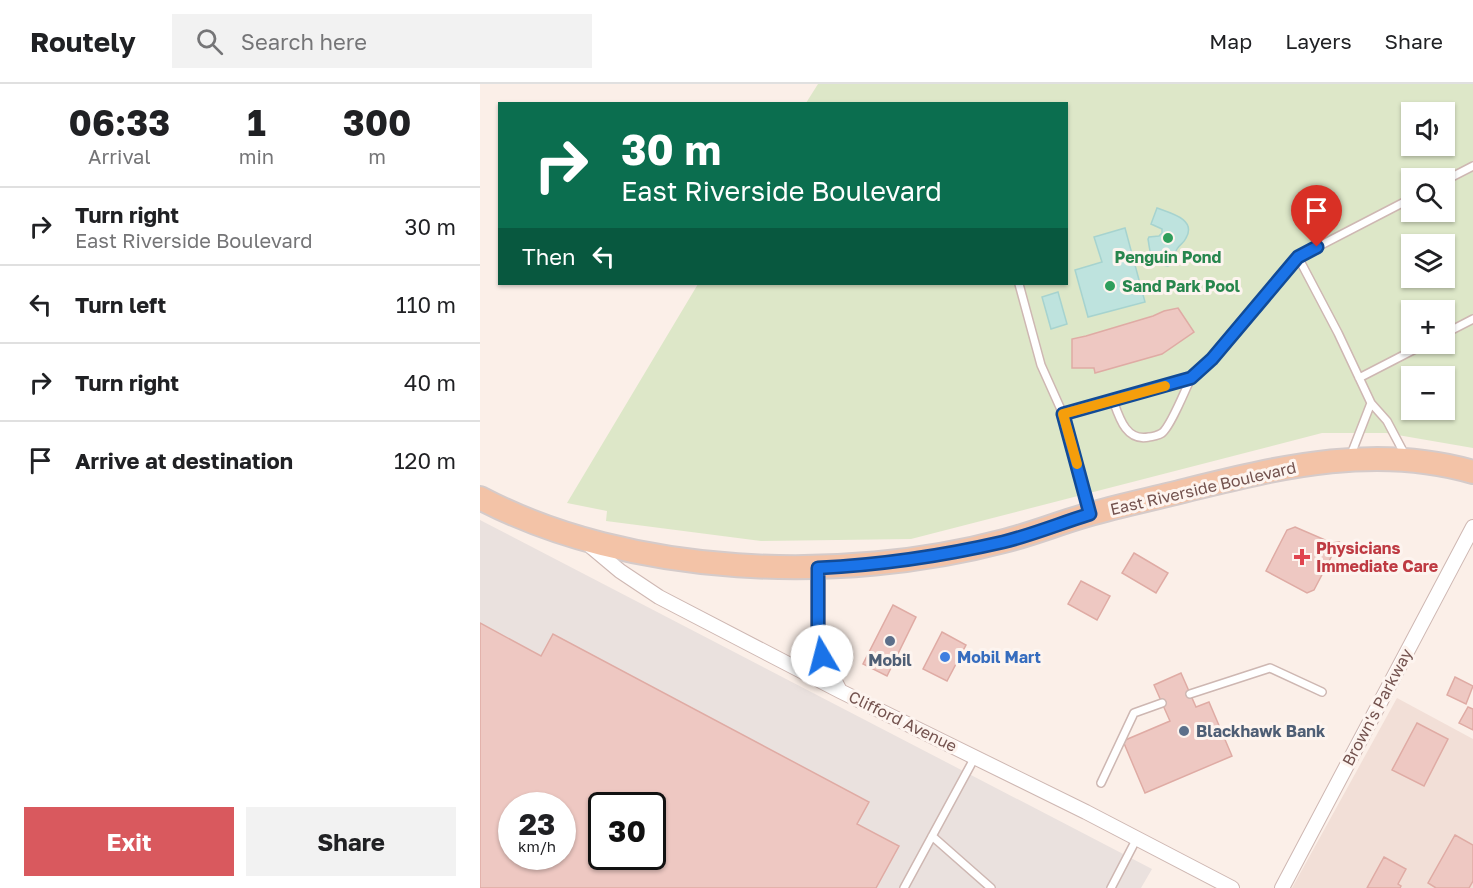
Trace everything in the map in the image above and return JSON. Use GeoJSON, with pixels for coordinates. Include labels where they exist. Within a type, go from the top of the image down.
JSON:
{"type":"FeatureCollection","features":[{"type":"Feature","properties":{"kind":"main road","name":"East Riverside Boulevard"},"geometry":{"type":"LineString","coordinates":[[480,498],[583,539],[661,556],[718,564],[818,568],[894,562],[1004,542],[1090,514],[1235,478],[1317,461],[1423,460],[1473,472]]}},
{"type":"Feature","properties":{"kind":"street","name":"Brown's Parkway"},"geometry":{"type":"LineString","coordinates":[[1282,888],[1473,527]]}},
{"type":"Feature","properties":{"kind":"street","name":"Clifford Avenue"},"geometry":{"type":"LineString","coordinates":[[583,539],[620,571],[659,597],[840,691],[975,756],[1232,888]]}},
{"type":"Feature","properties":{"kind":"street"},"geometry":{"type":"LineString","coordinates":[[818,568],[818,641],[822,656],[840,691]]}},
{"type":"Feature","properties":{"kind":"lane"},"geometry":{"type":"LineString","coordinates":[[1455,175],[1473,166]]}},
{"type":"Feature","properties":{"kind":"lane"},"geometry":{"type":"LineString","coordinates":[[1113,400],[1120,420],[1132,435],[1142,438],[1162,433],[1170,422],[1191,378],[1212,359],[1298,257],[1401,204]]}},
{"type":"Feature","properties":{"kind":"lane"},"geometry":{"type":"LineString","coordinates":[[1298,257],[1371,403],[1387,421],[1408,460]]}},
{"type":"Feature","properties":{"kind":"lane"},"geometry":{"type":"LineString","coordinates":[[1019,285],[1041,365],[1063,414],[1090,514]]}},
{"type":"Feature","properties":{"kind":"lane"},"geometry":{"type":"LineString","coordinates":[[1455,328],[1473,319]]}},
{"type":"Feature","properties":{"kind":"lane"},"geometry":{"type":"LineString","coordinates":[[1359,378],[1406,354]]}},
{"type":"Feature","properties":{"kind":"lane"},"geometry":{"type":"LineString","coordinates":[[1063,414],[1191,378]]}},
{"type":"Feature","properties":{"kind":"lane"},"geometry":{"type":"LineString","coordinates":[[1349,459],[1371,403]]}},
{"type":"Feature","properties":{"kind":"lane"},"geometry":{"type":"LineString","coordinates":[[1190,694],[1270,668],[1322,692]]}},
{"type":"Feature","properties":{"kind":"lane"},"geometry":{"type":"LineString","coordinates":[[1101,783],[1134,713],[1162,703]]}},
{"type":"Feature","properties":{"kind":"lane"},"geometry":{"type":"LineString","coordinates":[[904,888],[975,756]]}},
{"type":"Feature","properties":{"kind":"lane"},"geometry":{"type":"LineString","coordinates":[[932,836],[991,888]]}},
{"type":"Feature","properties":{"kind":"lane"},"geometry":{"type":"LineString","coordinates":[[1111,888],[1137,838]]}},
{"type":"Feature","properties":{"kind":"shaded area"},"geometry":{"type":"Polygon","coordinates":[[[480,520],[1152,869],[1141,888],[480,888],[480,520]]]}},
{"type":"Feature","properties":{"kind":"shaded area"},"geometry":{"type":"Polygon","coordinates":[[[1397,698],[1473,739],[1473,888],[1292,888],[1397,698]]]}},
{"type":"Feature","properties":{"kind":"green space"},"geometry":{"type":"Polygon","coordinates":[[[818,84],[1473,84],[1473,448],[1386,433],[1322,433],[911,539],[761,541],[606,521],[607,511],[567,503],[697,285],[1068,285],[1068,102],[807,102],[818,84]]]}},
{"type":"Feature","properties":{"kind":"water","name":"Penguin Pond"},"geometry":{"type":"Polygon","coordinates":[[[1157,208],[1175,215],[1185,221],[1188,226],[1186,238],[1168,266],[1154,261],[1150,250],[1149,237],[1159,236],[1162,233],[1162,229],[1151,224],[1157,208]]]}},
{"type":"Feature","properties":{"kind":"water","name":"Sand Park Pool"},"geometry":{"type":"Polygon","coordinates":[[[1125,228],[1145,302],[1088,317],[1075,270],[1102,262],[1094,237],[1125,228]]]}},
{"type":"Feature","properties":{"kind":"water"},"geometry":{"type":"Polygon","coordinates":[[[1058,292],[1067,324],[1051,329],[1042,297],[1058,292]]]}},
{"type":"Feature","properties":{"kind":"building","name":"Sand Park Pool"},"geometry":{"type":"Polygon","coordinates":[[[1178,308],[1194,332],[1162,354],[1095,373],[1094,368],[1072,368],[1072,339],[1178,308]]]}},
{"type":"Feature","properties":{"kind":"building","name":"Physicians Immediate Care"},"geometry":{"type":"Polygon","coordinates":[[[1295,527],[1332,543],[1339,542],[1314,590],[1307,593],[1266,571],[1287,530],[1295,527]]]}},
{"type":"Feature","properties":{"kind":"building"},"geometry":{"type":"Polygon","coordinates":[[[1134,553],[1168,573],[1156,593],[1122,573],[1134,553]]]}},
{"type":"Feature","properties":{"kind":"building"},"geometry":{"type":"Polygon","coordinates":[[[1081,581],[1110,596],[1097,620],[1068,604],[1081,581]]]}},
{"type":"Feature","properties":{"kind":"building","name":"Mobil"},"geometry":{"type":"Polygon","coordinates":[[[893,605],[916,617],[887,676],[863,664],[893,605]]]}},
{"type":"Feature","properties":{"kind":"building"},"geometry":{"type":"Polygon","coordinates":[[[480,623],[541,656],[553,634],[869,802],[857,824],[899,846],[876,888],[480,888],[480,623]]]}},
{"type":"Feature","properties":{"kind":"building","name":"Mobil Mart"},"geometry":{"type":"Polygon","coordinates":[[[942,632],[966,645],[947,681],[923,669],[942,632]]]}},
{"type":"Feature","properties":{"kind":"building","name":"Blackhawk Bank"},"geometry":{"type":"Polygon","coordinates":[[[1181,673],[1196,707],[1209,702],[1232,756],[1145,793],[1123,741],[1170,721],[1154,685],[1181,673]]]}},
{"type":"Feature","properties":{"kind":"building"},"geometry":{"type":"Polygon","coordinates":[[[1455,677],[1473,686],[1466,704],[1447,695],[1455,677]]]}},
{"type":"Feature","properties":{"kind":"building"},"geometry":{"type":"Polygon","coordinates":[[[1468,707],[1473,709],[1473,730],[1459,723],[1468,707]]]}},
{"type":"Feature","properties":{"kind":"building"},"geometry":{"type":"Polygon","coordinates":[[[1417,723],[1448,739],[1424,786],[1392,770],[1417,723]]]}},
{"type":"Feature","properties":{"kind":"building"},"geometry":{"type":"Polygon","coordinates":[[[1455,835],[1473,845],[1473,881],[1469,888],[1436,888],[1428,883],[1455,835]]]}},
{"type":"Feature","properties":{"kind":"building"},"geometry":{"type":"Polygon","coordinates":[[[1384,857],[1406,869],[1398,884],[1400,888],[1367,888],[1384,857]]]}},
{"type":"Feature","properties":{"kind":"slow traffic"},"geometry":{"type":"LineString","coordinates":[[1077,464],[1063,414],[1165,386]]}},
{"type":"Feature","properties":{"kind":"place","name":"Penguin Pond"},"geometry":{"type":"Point","coordinates":[1168,238]}},
{"type":"Feature","properties":{"kind":"place","name":"Sand Park Pool"},"geometry":{"type":"Point","coordinates":[1110,286]}},
{"type":"Feature","properties":{"kind":"place","name":"Physicians Immediate Care"},"geometry":{"type":"Point","coordinates":[1302,557]}},
{"type":"Feature","properties":{"kind":"place","name":"Mobil"},"geometry":{"type":"Point","coordinates":[890,641]}},
{"type":"Feature","properties":{"kind":"place","name":"Mobil Mart"},"geometry":{"type":"Point","coordinates":[945,657]}},
{"type":"Feature","properties":{"kind":"place","name":"Blackhawk Bank"},"geometry":{"type":"Point","coordinates":[1184,731]}},
{"type":"Feature","properties":{"kind":"route"},"geometry":{"type":"LineString","coordinates":[[822,656],[818,641],[818,568],[894,562],[1004,542],[1090,514],[1063,414],[1191,378],[1212,359],[1298,257],[1317,247]]}}]}
